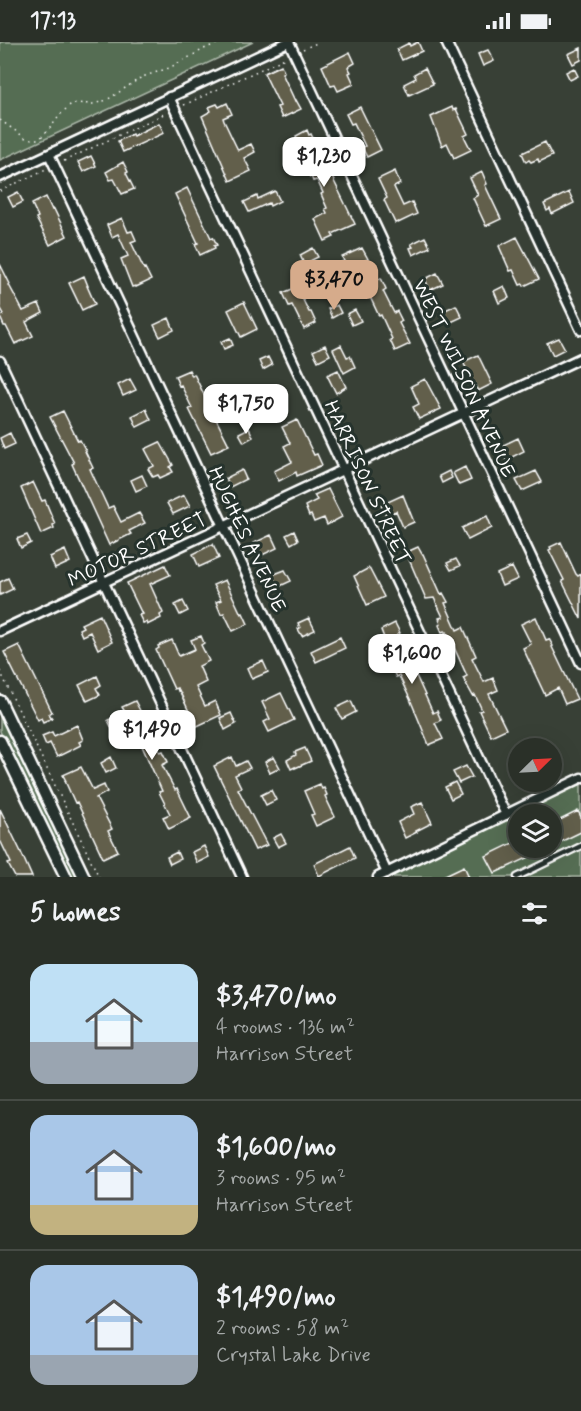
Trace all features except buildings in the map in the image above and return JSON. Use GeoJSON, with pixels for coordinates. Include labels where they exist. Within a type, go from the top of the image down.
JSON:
{"type":"FeatureCollection","features":[{"type":"Feature","properties":{"kind":"street"},"geometry":{"type":"LineString","coordinates":[[0,177],[289,42]]}},
{"type":"Feature","properties":{"kind":"street","name":"WEST WILSON AVENUE"},"geometry":{"type":"LineString","coordinates":[[289,42],[581,663]]}},
{"type":"Feature","properties":{"kind":"street"},"geometry":{"type":"LineString","coordinates":[[446,42],[581,330]]}},
{"type":"Feature","properties":{"kind":"street","name":"HARRISON STREET"},"geometry":{"type":"LineString","coordinates":[[169,98],[506,815]]}},
{"type":"Feature","properties":{"kind":"street","name":"HUGHES AVENUE"},"geometry":{"type":"LineString","coordinates":[[49,154],[387,873]]}},
{"type":"Feature","properties":{"kind":"street","name":"MOTOR STREET"},"geometry":{"type":"LineString","coordinates":[[0,631],[581,358]]}},
{"type":"Feature","properties":{"kind":"street"},"geometry":{"type":"LineString","coordinates":[[0,361],[239,876]]}},
{"type":"Feature","properties":{"kind":"street"},"geometry":{"type":"LineString","coordinates":[[0,701],[84,877]]}},
{"type":"Feature","properties":{"kind":"street"},"geometry":{"type":"LineString","coordinates":[[0,741],[66,877]]}},
{"type":"Feature","properties":{"kind":"street"},"geometry":{"type":"LineString","coordinates":[[378,877],[581,778]]}},
{"type":"Feature","properties":{"kind":"lane"},"geometry":{"type":"LineString","coordinates":[[517,877],[581,846]]}},
{"type":"Feature","properties":{"kind":"path"},"geometry":{"type":"LineString","coordinates":[[0,120],[27,139],[39,139],[72,103],[94,104],[107,100],[142,77],[169,68],[221,42]]}},
{"type":"Feature","properties":{"kind":"path"},"geometry":{"type":"LineString","coordinates":[[301,50],[319,42]]}},
{"type":"Feature","properties":{"kind":"path"},"geometry":{"type":"LineString","coordinates":[[181,106],[289,56]]}},
{"type":"Feature","properties":{"kind":"path"},"geometry":{"type":"LineString","coordinates":[[61,163],[168,112]]}},
{"type":"Feature","properties":{"kind":"path"},"geometry":{"type":"LineString","coordinates":[[0,191],[48,168]]}},
{"type":"Feature","properties":{"kind":"path"},"geometry":{"type":"LineString","coordinates":[[0,671],[99,877]]}},
{"type":"Feature","properties":{"kind":"green space"},"geometry":{"type":"Polygon","coordinates":[[[0,42],[253,42],[0,160],[0,42]]]}},
{"type":"Feature","properties":{"kind":"green space"},"geometry":{"type":"Polygon","coordinates":[[[0,712],[79,877],[72,877],[66,868],[0,731],[0,712]]]}},
{"type":"Feature","properties":{"kind":"green space"},"geometry":{"type":"Polygon","coordinates":[[[581,784],[581,877],[389,877],[508,819],[508,858],[562,858],[562,804],[540,804],[581,784]]]}}]}
